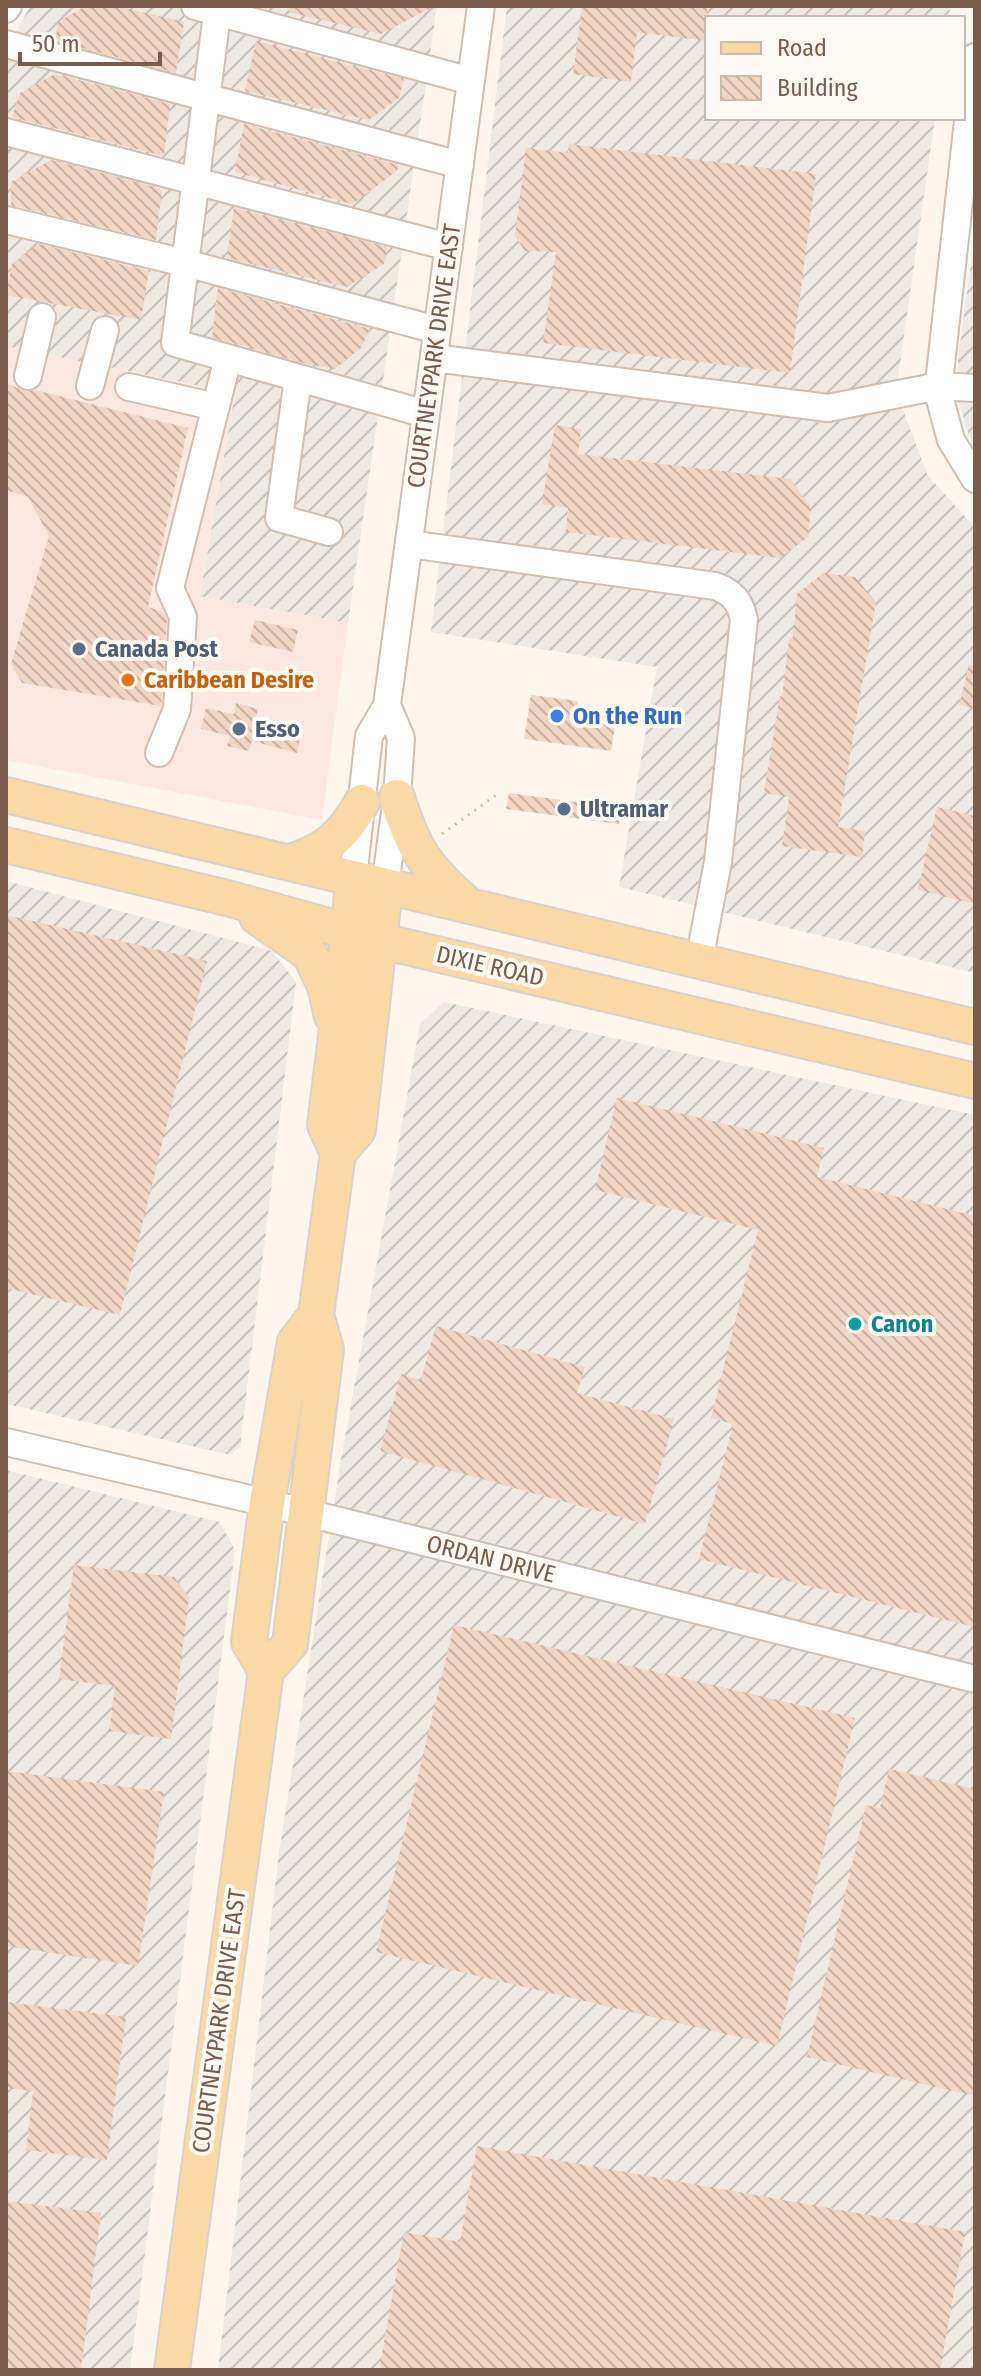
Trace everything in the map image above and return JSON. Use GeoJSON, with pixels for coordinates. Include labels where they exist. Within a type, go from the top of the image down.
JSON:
{"type":"FeatureCollection","features":[{"type":"Feature","properties":{"kind":"main road"},"geometry":{"type":"LineString","coordinates":[[6,795],[975,1027]]}},
{"type":"Feature","properties":{"kind":"main road"},"geometry":{"type":"LineString","coordinates":[[397,797],[407,831],[433,874],[468,905]]}},
{"type":"Feature","properties":{"kind":"main road"},"geometry":{"type":"LineString","coordinates":[[290,862],[309,857],[341,835],[362,802]]}},
{"type":"Feature","properties":{"kind":"main road","name":"DIXIE ROAD"},"geometry":{"type":"LineString","coordinates":[[6,845],[227,898],[363,936],[975,1081]]}},
{"type":"Feature","properties":{"kind":"main road","name":"COURTNEYPARK DRIVE EAST"},"geometry":{"type":"LineString","coordinates":[[172,2370],[266,1671],[290,1644],[326,1349],[316,1315],[338,1153],[325,1125],[336,1032],[363,936],[369,882]]}},
{"type":"Feature","properties":{"kind":"main road"},"geometry":{"type":"LineString","coordinates":[[227,898],[310,954],[325,986],[336,1032]]}},
{"type":"Feature","properties":{"kind":"main road","name":"COURTNEYPARK DRIVE EAST"},"geometry":{"type":"LineString","coordinates":[[338,1153],[358,1130],[370,1006],[363,936]]}},
{"type":"Feature","properties":{"kind":"main road"},"geometry":{"type":"LineString","coordinates":[[370,1006],[379,988],[393,973],[411,964],[451,956]]}},
{"type":"Feature","properties":{"kind":"main road","name":"COURTNEYPARK DRIVE EAST"},"geometry":{"type":"LineString","coordinates":[[266,1671],[249,1642],[267,1503],[295,1342],[316,1315]]}},
{"type":"Feature","properties":{"kind":"street","name":"COURTNEYPARK DRIVE EAST"},"geometry":{"type":"LineString","coordinates":[[369,882],[362,802],[369,736],[387,705],[481,6]]}},
{"type":"Feature","properties":{"kind":"street"},"geometry":{"type":"LineString","coordinates":[[426,414],[175,343],[207,97],[210,8],[471,81]]}},
{"type":"Feature","properties":{"kind":"street"},"geometry":{"type":"LineString","coordinates":[[6,44],[460,165]]}},
{"type":"Feature","properties":{"kind":"street"},"geometry":{"type":"LineString","coordinates":[[975,57],[962,295],[939,386],[951,440],[975,479]]}},
{"type":"Feature","properties":{"kind":"street"},"geometry":{"type":"LineString","coordinates":[[6,132],[449,247]]}},
{"type":"Feature","properties":{"kind":"street"},"geometry":{"type":"LineString","coordinates":[[6,220],[185,263],[437,330]]}},
{"type":"Feature","properties":{"kind":"street"},"geometry":{"type":"LineString","coordinates":[[28,376],[42,317]]}},
{"type":"Feature","properties":{"kind":"street"},"geometry":{"type":"LineString","coordinates":[[90,386],[105,330]]}},
{"type":"Feature","properties":{"kind":"street"},"geometry":{"type":"LineString","coordinates":[[159,753],[177,709],[183,617],[170,588],[228,358]]}},
{"type":"Feature","properties":{"kind":"street"},"geometry":{"type":"LineString","coordinates":[[434,358],[828,408],[939,386],[975,388]]}},
{"type":"Feature","properties":{"kind":"street"},"geometry":{"type":"LineString","coordinates":[[298,378],[279,518],[329,532]]}},
{"type":"Feature","properties":{"kind":"street"},"geometry":{"type":"LineString","coordinates":[[129,387],[216,407]]}},
{"type":"Feature","properties":{"kind":"street"},"geometry":{"type":"LineString","coordinates":[[409,544],[715,586],[735,597],[742,607],[744,619],[718,862],[699,961]]}},
{"type":"Feature","properties":{"kind":"street","name":"COURTNEYPARK DRIVE EAST"},"geometry":{"type":"LineString","coordinates":[[369,882],[397,797],[401,738],[387,705]]}},
{"type":"Feature","properties":{"kind":"street","name":"ORDAN DRIVE"},"geometry":{"type":"LineString","coordinates":[[6,1442],[267,1503],[975,1679]]}},
{"type":"Feature","properties":{"kind":"path"},"geometry":{"type":"LineString","coordinates":[[435,839],[499,793]]}},
{"type":"Feature","properties":{"kind":"shaded area"},"geometry":{"type":"Polygon","coordinates":[[[30,6],[437,6],[348,623],[200,596],[235,393],[6,346],[6,51],[30,6]]]}},
{"type":"Feature","properties":{"kind":"shaded area"},"geometry":{"type":"Polygon","coordinates":[[[507,6],[950,6],[949,16],[705,16],[705,120],[935,120],[896,392],[928,476],[975,527],[975,973],[619,887],[657,667],[431,632],[507,6]]]}},
{"type":"Feature","properties":{"kind":"shaded area"},"geometry":{"type":"Polygon","coordinates":[[[975,236],[975,446],[958,398],[958,358],[975,236]]]}},
{"type":"Feature","properties":{"kind":"shaded area"},"geometry":{"type":"Polygon","coordinates":[[[6,346],[235,393],[200,595],[348,623],[322,820],[6,760],[6,346]]]}},
{"type":"Feature","properties":{"kind":"shaded area"},"geometry":{"type":"Polygon","coordinates":[[[6,881],[272,951],[296,982],[240,1447],[231,1455],[6,1404],[6,881]]]}},
{"type":"Feature","properties":{"kind":"shaded area"},"geometry":{"type":"Polygon","coordinates":[[[444,1002],[975,1115],[975,2370],[218,2370],[279,1853],[341,1460],[420,1024],[444,1002]]]}},
{"type":"Feature","properties":{"kind":"shaded area"},"geometry":{"type":"Polygon","coordinates":[[[6,1470],[220,1522],[235,1550],[130,2370],[6,2370],[6,1470]]]}},
{"type":"Feature","properties":{"kind":"building"},"geometry":{"type":"Polygon","coordinates":[[[85,6],[116,6],[184,22],[176,73],[56,41],[57,23],[85,6]]]}},
{"type":"Feature","properties":{"kind":"building"},"geometry":{"type":"Polygon","coordinates":[[[289,6],[434,6],[381,34],[288,12],[289,6]]]}},
{"type":"Feature","properties":{"kind":"building"},"geometry":{"type":"Polygon","coordinates":[[[582,6],[707,6],[705,41],[637,32],[631,82],[573,74],[582,6]]]}},
{"type":"Feature","properties":{"kind":"building"},"geometry":{"type":"Polygon","coordinates":[[[256,41],[404,79],[399,98],[369,120],[245,91],[256,41]]]}},
{"type":"Feature","properties":{"kind":"building"},"geometry":{"type":"Polygon","coordinates":[[[55,74],[170,104],[164,156],[12,117],[20,93],[55,74]]]}},
{"type":"Feature","properties":{"kind":"building"},"geometry":{"type":"Polygon","coordinates":[[[244,124],[399,165],[397,171],[352,204],[235,172],[244,124]]]}},
{"type":"Feature","properties":{"kind":"building"},"geometry":{"type":"Polygon","coordinates":[[[569,144],[816,174],[790,373],[543,343],[556,252],[525,251],[515,236],[526,148],[568,153],[569,144]]]}},
{"type":"Feature","properties":{"kind":"building"},"geometry":{"type":"Polygon","coordinates":[[[51,160],[162,189],[156,240],[11,205],[11,182],[51,160]]]}},
{"type":"Feature","properties":{"kind":"building"},"geometry":{"type":"Polygon","coordinates":[[[234,208],[387,247],[384,264],[347,287],[227,258],[234,208]]]}},
{"type":"Feature","properties":{"kind":"building"},"geometry":{"type":"Polygon","coordinates":[[[39,244],[149,271],[141,320],[6,295],[12,264],[39,244]]]}},
{"type":"Feature","properties":{"kind":"building"},"geometry":{"type":"Polygon","coordinates":[[[218,288],[370,329],[361,348],[335,369],[303,363],[212,337],[218,288]]]}},
{"type":"Feature","properties":{"kind":"building"},"geometry":{"type":"Polygon","coordinates":[[[6,383],[24,391],[35,390],[188,428],[148,607],[163,612],[167,620],[161,706],[22,683],[11,664],[49,536],[28,497],[6,490],[6,383]]]}},
{"type":"Feature","properties":{"kind":"building"},"geometry":{"type":"Polygon","coordinates":[[[555,425],[581,429],[578,454],[790,479],[811,507],[808,537],[780,558],[566,532],[568,508],[542,504],[555,425]]]}},
{"type":"Feature","properties":{"kind":"building"},"geometry":{"type":"Polygon","coordinates":[[[823,573],[855,577],[876,602],[838,827],[865,831],[862,857],[782,846],[789,797],[764,793],[789,639],[793,637],[797,594],[823,573]]]}},
{"type":"Feature","properties":{"kind":"building"},"geometry":{"type":"Polygon","coordinates":[[[255,620],[298,630],[293,652],[249,642],[255,620]]]}},
{"type":"Feature","properties":{"kind":"building"},"geometry":{"type":"Polygon","coordinates":[[[969,665],[975,665],[975,709],[959,705],[969,665]]]}},
{"type":"Feature","properties":{"kind":"building"},"geometry":{"type":"Polygon","coordinates":[[[531,695],[578,701],[578,707],[617,712],[611,751],[524,739],[531,695]]]}},
{"type":"Feature","properties":{"kind":"building"},"geometry":{"type":"Polygon","coordinates":[[[236,703],[258,709],[255,719],[302,730],[297,753],[252,741],[249,751],[227,746],[230,736],[201,729],[206,708],[234,714],[236,703]]]}},
{"type":"Feature","properties":{"kind":"building","name":"Ultramar"},"geometry":{"type":"Polygon","coordinates":[[[509,793],[621,808],[619,824],[506,809],[509,793]]]}},
{"type":"Feature","properties":{"kind":"building"},"geometry":{"type":"Polygon","coordinates":[[[937,807],[975,816],[975,904],[918,890],[937,807]]]}},
{"type":"Feature","properties":{"kind":"building"},"geometry":{"type":"Polygon","coordinates":[[[6,915],[207,961],[120,1315],[6,1288],[6,915]]]}},
{"type":"Feature","properties":{"kind":"building","name":"Canon"},"geometry":{"type":"Polygon","coordinates":[[[617,1098],[824,1148],[817,1177],[975,1216],[975,1627],[699,1559],[733,1424],[711,1418],[758,1230],[595,1190],[617,1098]]]}},
{"type":"Feature","properties":{"kind":"building"},"geometry":{"type":"Polygon","coordinates":[[[436,1326],[585,1367],[577,1393],[674,1419],[645,1524],[380,1451],[401,1374],[421,1380],[436,1326]]]}},
{"type":"Feature","properties":{"kind":"building"},"geometry":{"type":"Polygon","coordinates":[[[74,1565],[174,1577],[189,1598],[171,1739],[109,1731],[115,1686],[59,1679],[74,1565]]]}},
{"type":"Feature","properties":{"kind":"building"},"geometry":{"type":"Polygon","coordinates":[[[454,1625],[855,1718],[777,2046],[376,1952],[454,1625]]]}},
{"type":"Feature","properties":{"kind":"building"},"geometry":{"type":"Polygon","coordinates":[[[889,1769],[975,1789],[975,2096],[807,2057],[866,1805],[880,1808],[889,1769]]]}},
{"type":"Feature","properties":{"kind":"building"},"geometry":{"type":"Polygon","coordinates":[[[6,1771],[164,1792],[138,1966],[6,1946],[6,1771]]]}},
{"type":"Feature","properties":{"kind":"building"},"geometry":{"type":"Polygon","coordinates":[[[6,2002],[126,2017],[107,2160],[26,2150],[33,2091],[6,2088],[6,2002]]]}},
{"type":"Feature","properties":{"kind":"building"},"geometry":{"type":"Polygon","coordinates":[[[477,2146],[965,2232],[940,2370],[379,2370],[404,2232],[460,2242],[477,2146]]]}},
{"type":"Feature","properties":{"kind":"building"},"geometry":{"type":"Polygon","coordinates":[[[6,2201],[101,2213],[81,2370],[6,2370],[6,2201]]]}},
{"type":"Feature","properties":{"kind":"place","name":"Canada Post"},"geometry":{"type":"Point","coordinates":[79,649]}},
{"type":"Feature","properties":{"kind":"place","name":"Caribbean Desire"},"geometry":{"type":"Point","coordinates":[128,680]}},
{"type":"Feature","properties":{"kind":"place","name":"On the Run"},"geometry":{"type":"Point","coordinates":[557,716]}},
{"type":"Feature","properties":{"kind":"place","name":"Esso"},"geometry":{"type":"Point","coordinates":[239,729]}},
{"type":"Feature","properties":{"kind":"place","name":"Ultramar"},"geometry":{"type":"Point","coordinates":[564,809]}},
{"type":"Feature","properties":{"kind":"place","name":"Canon"},"geometry":{"type":"Point","coordinates":[855,1324]}}]}
